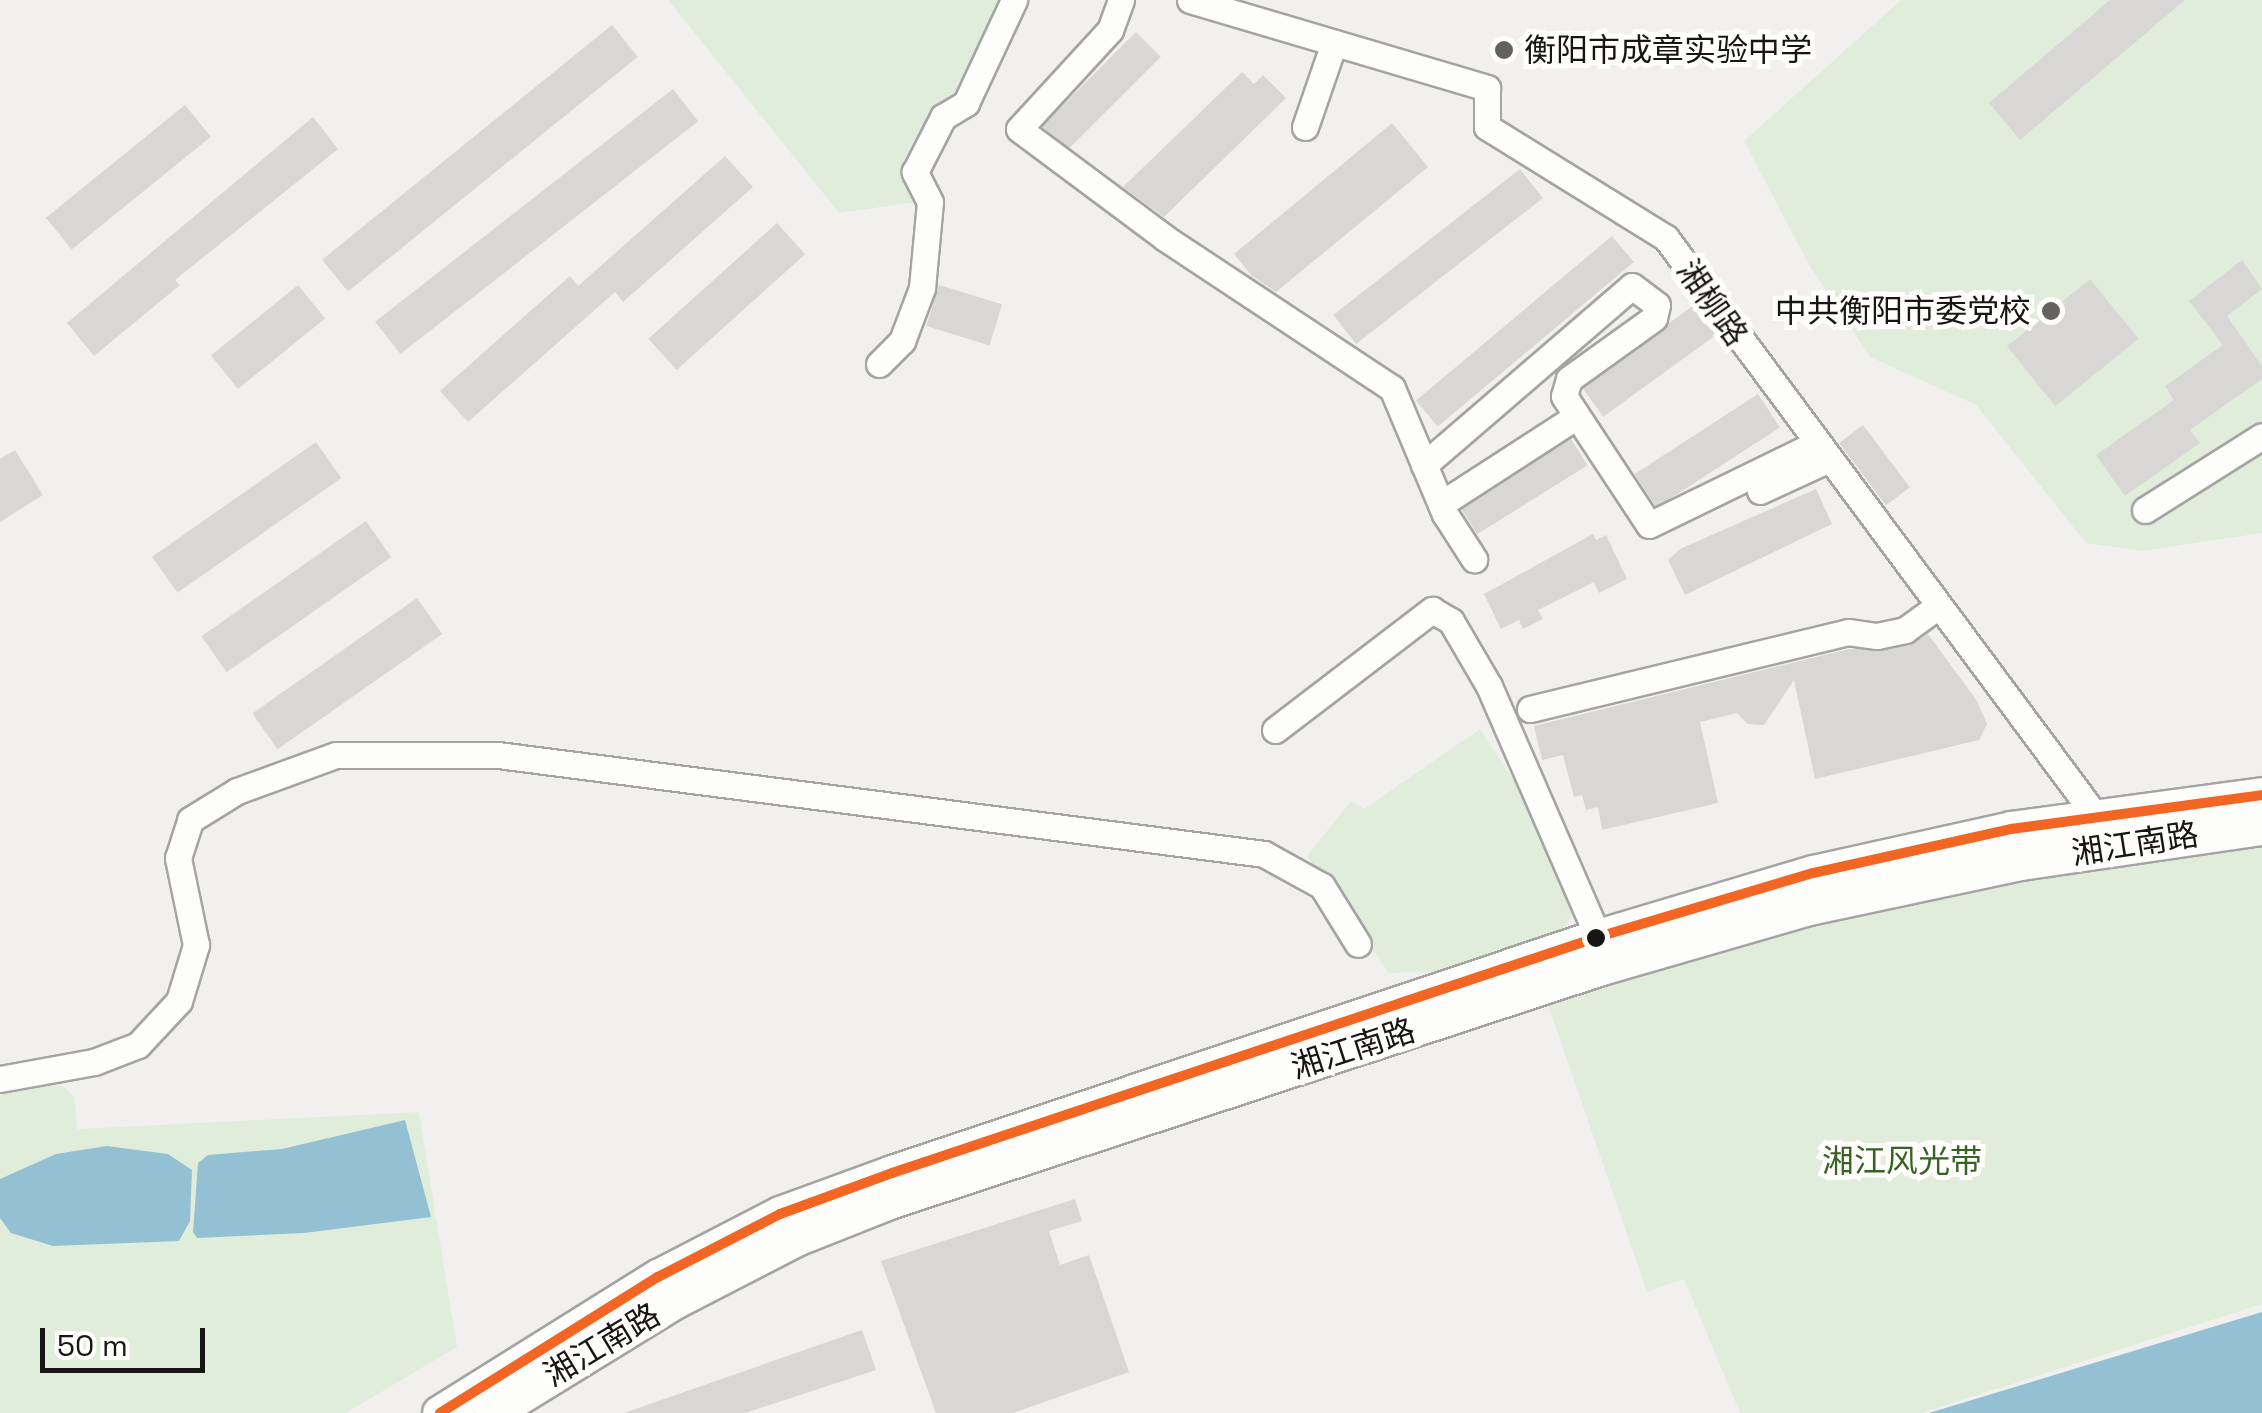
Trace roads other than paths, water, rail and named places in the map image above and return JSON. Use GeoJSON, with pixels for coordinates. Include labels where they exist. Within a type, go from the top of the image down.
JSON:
{"type":"FeatureCollection","features":[{"type":"Feature","properties":{"kind":"main road","name":"湘江南路"},"geometry":{"type":"LineString","coordinates":[[440,1413],[658,1276],[780,1214],[1598,937],[1813,873],[2095,815],[2262,794]]}},
{"type":"Feature","properties":{"kind":"main road","name":"湘江南路"},"geometry":{"type":"LineString","coordinates":[[492,1413],[674,1301],[796,1238],[892,1200],[1601,968],[1809,907],[2021,862],[2262,827]]}},
{"type":"Feature","properties":{"kind":"street"},"geometry":{"type":"LineString","coordinates":[[880,364],[902,341],[922,288],[930,202],[916,172],[943,117],[966,103],[1014,0]]}},
{"type":"Feature","properties":{"kind":"street"},"geometry":{"type":"LineString","coordinates":[[1121,0],[1110,30],[1020,130],[1165,238],[1392,388],[1441,504],[1474,559]]}},
{"type":"Feature","properties":{"kind":"street","name":"湘柳路"},"geometry":{"type":"LineString","coordinates":[[1190,0],[1487,88],[1487,127],[1666,238],[1821,452],[2095,815]]}},
{"type":"Feature","properties":{"kind":"street"},"geometry":{"type":"LineString","coordinates":[[1305,127],[1334,43]]}},
{"type":"Feature","properties":{"kind":"street"},"geometry":{"type":"LineString","coordinates":[[1424,465],[1638,286],[1658,312],[1569,379],[1564,396],[1649,525],[1772,478],[1821,452]]}},
{"type":"Feature","properties":{"kind":"street"},"geometry":{"type":"LineString","coordinates":[[1441,504],[1577,416]]}},
{"type":"Feature","properties":{"kind":"street"},"geometry":{"type":"LineString","coordinates":[[2145,510],[2262,436]]}},
{"type":"Feature","properties":{"kind":"street"},"geometry":{"type":"LineString","coordinates":[[1530,709],[1848,632],[1877,636],[1906,630],[1938,606]]}},
{"type":"Feature","properties":{"kind":"street"},"geometry":{"type":"LineString","coordinates":[[1276,730],[1432,610],[1450,621],[1489,686],[1598,937]]}},
{"type":"Feature","properties":{"kind":"street"},"geometry":{"type":"LineString","coordinates":[[0,1079],[94,1062],[138,1045],[180,1002],[196,945],[178,858],[190,820],[237,791],[336,755],[498,754],[1264,854],[1322,886],[1358,944]]}},
{"type":"Feature","properties":{"kind":"water"},"geometry":{"type":"Polygon","coordinates":[[[405,1120],[431,1217],[304,1233],[197,1238],[193,1232],[198,1163],[208,1155],[282,1149],[405,1120]]]}},
{"type":"Feature","properties":{"kind":"water"},"geometry":{"type":"Polygon","coordinates":[[[107,1146],[168,1154],[192,1170],[190,1221],[179,1241],[53,1246],[11,1233],[0,1218],[0,1179],[56,1154],[107,1146]]]}},
{"type":"Feature","properties":{"kind":"water"},"geometry":{"type":"Polygon","coordinates":[[[2262,1312],[2262,1413],[1929,1413],[2262,1312]]]}},
{"type":"Feature","properties":{"kind":"place","name":"衡阳市成章实验中学"},"geometry":{"type":"Point","coordinates":[1504,50]}},
{"type":"Feature","properties":{"kind":"place","name":"中共衡阳市委党校"},"geometry":{"type":"Point","coordinates":[2051,311]}},
{"type":"Feature","properties":{"kind":"park label","name":"湘江风光带"},"geometry":{"type":"Point","coordinates":[1902,1161]}}]}
